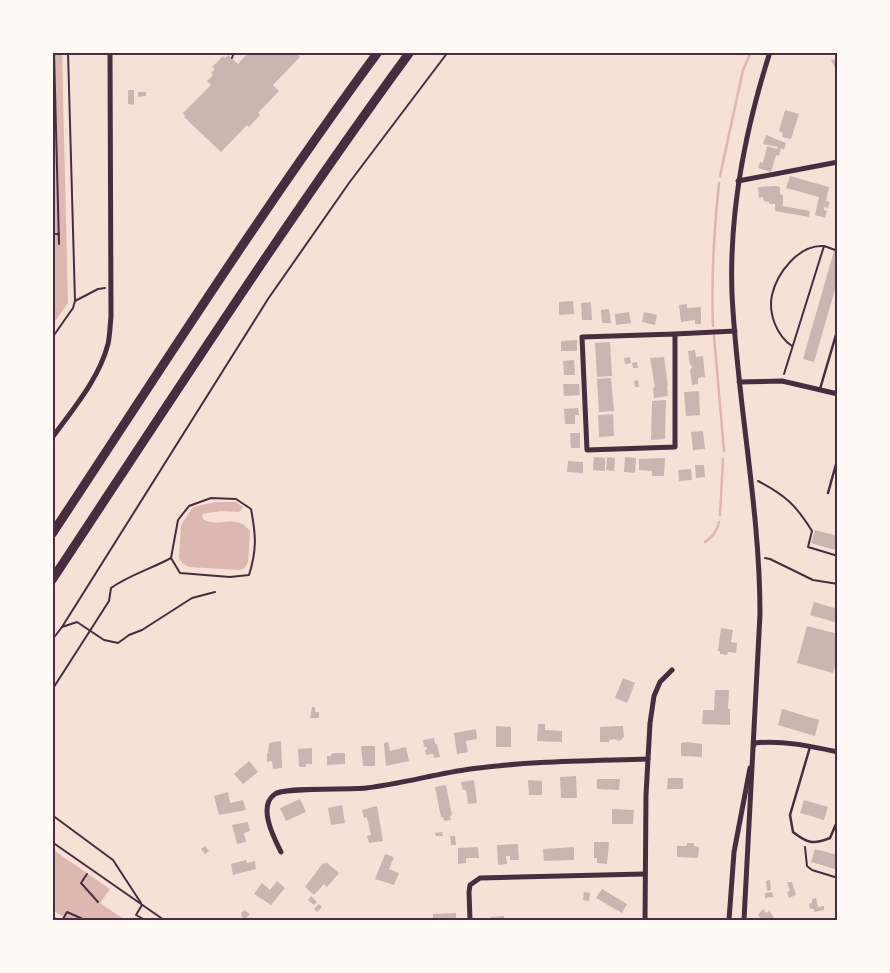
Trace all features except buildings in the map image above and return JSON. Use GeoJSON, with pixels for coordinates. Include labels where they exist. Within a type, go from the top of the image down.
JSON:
{"type":"FeatureCollection","features":[{"type":"Feature","properties":{"kind":"highway"},"geometry":{"type":"LineString","coordinates":[[52,534],[253,230],[378,52]]}},
{"type":"Feature","properties":{"kind":"highway"},"geometry":{"type":"LineString","coordinates":[[52,580],[247,285],[410,52]]}},
{"type":"Feature","properties":{"kind":"street"},"geometry":{"type":"LineString","coordinates":[[52,438],[84,393],[100,366],[108,343],[111,317],[110,52]]}},
{"type":"Feature","properties":{"kind":"street"},"geometry":{"type":"LineString","coordinates":[[744,920],[760,614],[759,558],[739,382],[732,293],[733,257],[738,181],[747,134],[770,52]]}},
{"type":"Feature","properties":{"kind":"street"},"geometry":{"type":"LineString","coordinates":[[738,181],[838,162]]}},
{"type":"Feature","properties":{"kind":"street"},"geometry":{"type":"LineString","coordinates":[[675,334],[675,447],[587,450],[582,337],[735,330]]}},
{"type":"Feature","properties":{"kind":"street"},"geometry":{"type":"LineString","coordinates":[[739,382],[782,381],[838,394]]}},
{"type":"Feature","properties":{"kind":"street"},"geometry":{"type":"LineString","coordinates":[[645,920],[644,874],[648,759],[654,696],[660,682],[672,670]]}},
{"type":"Feature","properties":{"kind":"street"},"geometry":{"type":"LineString","coordinates":[[754,743],[764,742],[810,746],[838,752]]}},
{"type":"Feature","properties":{"kind":"street"},"geometry":{"type":"LineString","coordinates":[[729,920],[734,852],[754,743]]}},
{"type":"Feature","properties":{"kind":"street"},"geometry":{"type":"LineString","coordinates":[[281,852],[271,832],[267,815],[268,801],[276,793],[291,790],[366,788],[469,769],[517,764],[648,759]]}},
{"type":"Feature","properties":{"kind":"street"},"geometry":{"type":"LineString","coordinates":[[470,920],[470,885],[480,878],[644,874]]}},
{"type":"Feature","properties":{"kind":"lane"},"geometry":{"type":"LineString","coordinates":[[820,390],[838,328]]}},
{"type":"Feature","properties":{"kind":"lane"},"geometry":{"type":"LineString","coordinates":[[828,493],[838,457]]}},
{"type":"Feature","properties":{"kind":"lane"},"geometry":{"type":"LineString","coordinates":[[810,746],[790,815],[792,832],[804,840],[819,843],[830,838],[836,824]]}},
{"type":"Feature","properties":{"kind":"path"},"geometry":{"type":"LineString","coordinates":[[52,338],[76,301],[68,52]]}},
{"type":"Feature","properties":{"kind":"path"},"geometry":{"type":"LineString","coordinates":[[232,58],[234,52]]}},
{"type":"Feature","properties":{"kind":"path"},"geometry":{"type":"LineString","coordinates":[[52,640],[268,299],[350,183],[448,52]]}},
{"type":"Feature","properties":{"kind":"path"},"geometry":{"type":"LineString","coordinates":[[53,54],[59,244]]}},
{"type":"Feature","properties":{"kind":"path"},"geometry":{"type":"LineString","coordinates":[[52,194],[57,194]]}},
{"type":"Feature","properties":{"kind":"path"},"geometry":{"type":"LineString","coordinates":[[52,234],[59,234]]}},
{"type":"Feature","properties":{"kind":"path"},"geometry":{"type":"LineString","coordinates":[[782,381],[824,246]]}},
{"type":"Feature","properties":{"kind":"path"},"geometry":{"type":"LineString","coordinates":[[793,346],[784,341],[779,335],[771,308],[772,296],[778,281],[785,268],[807,248],[824,246],[838,251]]}},
{"type":"Feature","properties":{"kind":"path"},"geometry":{"type":"LineString","coordinates":[[76,301],[98,289],[111,288]]}},
{"type":"Feature","properties":{"kind":"path"},"geometry":{"type":"LineString","coordinates":[[751,478],[777,492],[793,504],[812,531],[808,547],[838,556]]}},
{"type":"Feature","properties":{"kind":"path"},"geometry":{"type":"LineString","coordinates":[[211,498],[236,499],[251,509],[256,535],[253,561],[249,575],[230,577],[180,573],[171,558],[178,520],[190,506],[211,498]]}},
{"type":"Feature","properties":{"kind":"path"},"geometry":{"type":"LineString","coordinates":[[52,690],[109,601],[111,588],[123,580],[142,573],[171,558]]}},
{"type":"Feature","properties":{"kind":"path"},"geometry":{"type":"LineString","coordinates":[[759,558],[770,559],[813,580],[838,584]]}},
{"type":"Feature","properties":{"kind":"path"},"geometry":{"type":"LineString","coordinates":[[62,627],[77,622],[104,640],[118,644],[129,635],[142,630],[192,598],[215,592]]}},
{"type":"Feature","properties":{"kind":"path"},"geometry":{"type":"LineString","coordinates":[[52,815],[113,860],[142,905]]}},
{"type":"Feature","properties":{"kind":"path"},"geometry":{"type":"LineString","coordinates":[[804,840],[807,866],[812,870],[838,878]]}},
{"type":"Feature","properties":{"kind":"path"},"geometry":{"type":"LineString","coordinates":[[52,842],[164,920]]}},
{"type":"Feature","properties":{"kind":"path"},"geometry":{"type":"LineString","coordinates":[[87,874],[81,883],[98,902]]}},
{"type":"Feature","properties":{"kind":"path"},"geometry":{"type":"LineString","coordinates":[[142,905],[136,915],[145,920]]}},
{"type":"Feature","properties":{"kind":"path"},"geometry":{"type":"LineString","coordinates":[[63,919],[67,912],[85,920]]}},
{"type":"Feature","properties":{"kind":"path"},"geometry":{"type":"LineString","coordinates":[[52,917],[58,920]]}},
{"type":"Feature","properties":{"kind":"shaded area"},"geometry":{"type":"Polygon","coordinates":[[[62,52],[68,303],[53,324],[52,53],[62,52]]]}},
{"type":"Feature","properties":{"kind":"shaded area"},"geometry":{"type":"Polygon","coordinates":[[[216,502],[236,502],[243,507],[239,512],[221,511],[202,514],[203,519],[209,522],[233,521],[244,525],[250,531],[248,562],[245,568],[239,570],[189,567],[182,563],[179,558],[181,525],[193,507],[216,502]]]}},
{"type":"Feature","properties":{"kind":"shaded area"},"geometry":{"type":"Polygon","coordinates":[[[52,849],[110,889],[100,903],[125,920],[68,920],[53,910],[52,849]]]}},
{"type":"Feature","properties":{"kind":"waterway"},"geometry":{"type":"LineString","coordinates":[[720,176],[743,70],[751,52]]}},
{"type":"Feature","properties":{"kind":"waterway"},"geometry":{"type":"LineString","coordinates":[[713,326],[713,255],[719,183]]}},
{"type":"Feature","properties":{"kind":"waterway"},"geometry":{"type":"LineString","coordinates":[[714,336],[724,451]]}},
{"type":"Feature","properties":{"kind":"waterway"},"geometry":{"type":"LineString","coordinates":[[720,515],[723,459]]}},
{"type":"Feature","properties":{"kind":"waterway"},"geometry":{"type":"LineString","coordinates":[[705,542],[714,534],[719,522]]}}]}
